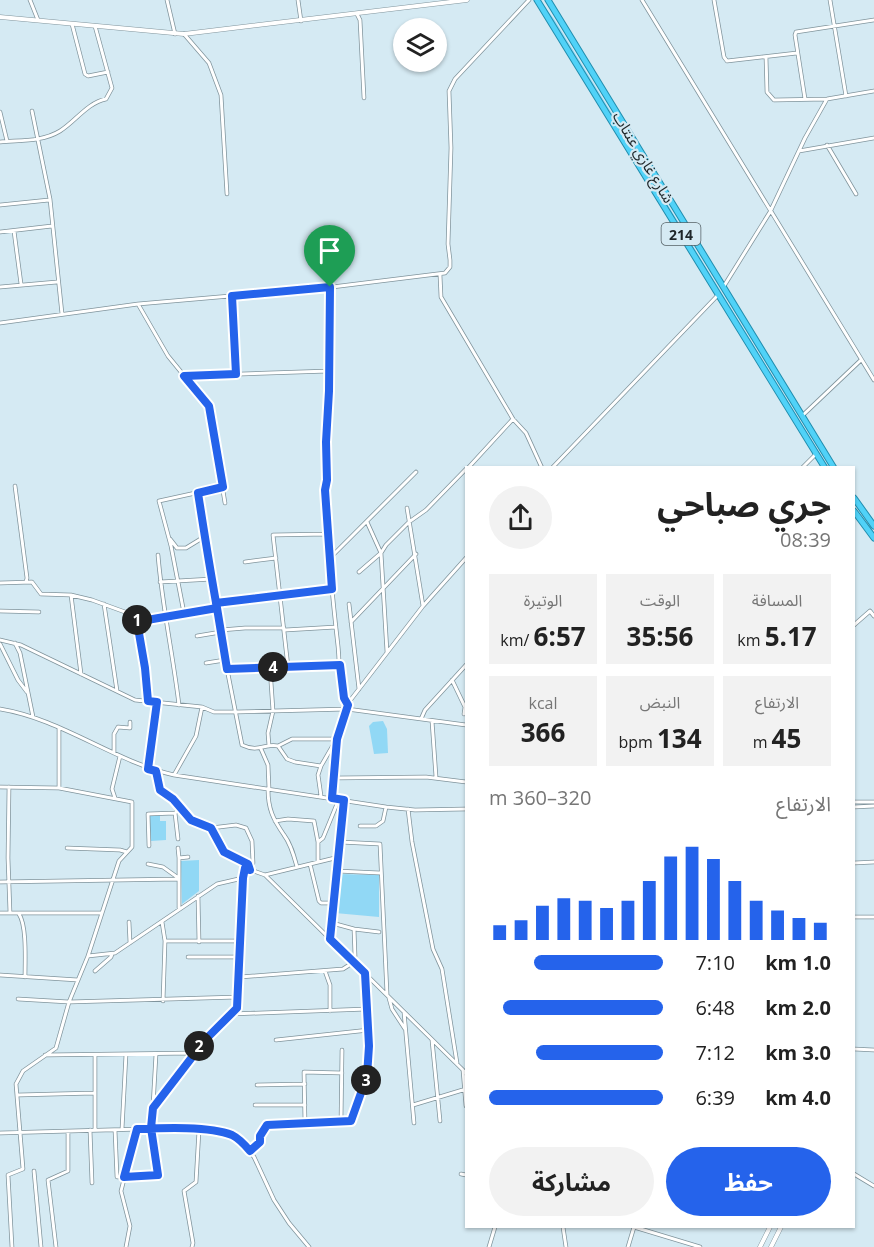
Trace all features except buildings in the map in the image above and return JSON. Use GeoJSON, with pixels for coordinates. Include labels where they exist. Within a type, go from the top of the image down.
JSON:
{"type":"FeatureCollection","features":[{"type":"Feature","properties":{"kind":"highway","name":"214"},"geometry":{"type":"LineString","coordinates":[[537,0],[824,466]]}},
{"type":"Feature","properties":{"kind":"highway","name":"شارع غازي عنتاب"},"geometry":{"type":"LineString","coordinates":[[548,0],[833,466]]}},
{"type":"Feature","properties":{"kind":"highway"},"geometry":{"type":"LineString","coordinates":[[855,499],[874,526]]}},
{"type":"Feature","properties":{"kind":"highway"},"geometry":{"type":"LineString","coordinates":[[855,512],[874,538]]}},
{"type":"Feature","properties":{"kind":"street"},"geometry":{"type":"LineString","coordinates":[[30,0],[38,20]]}},
{"type":"Feature","properties":{"kind":"street"},"geometry":{"type":"LineString","coordinates":[[167,0],[175,34]]}},
{"type":"Feature","properties":{"kind":"street"},"geometry":{"type":"LineString","coordinates":[[298,0],[301,21]]}},
{"type":"Feature","properties":{"kind":"street"},"geometry":{"type":"LineString","coordinates":[[0,17],[184,34],[467,0]]}},
{"type":"Feature","properties":{"kind":"street"},"geometry":{"type":"LineString","coordinates":[[0,323],[138,304],[330,287],[445,273],[450,267],[448,244],[451,148],[449,91],[455,79],[529,0]]}},
{"type":"Feature","properties":{"kind":"street"},"geometry":{"type":"LineString","coordinates":[[642,0],[874,381]]}},
{"type":"Feature","properties":{"kind":"street"},"geometry":{"type":"LineString","coordinates":[[714,0],[725,59],[729,61],[798,53]]}},
{"type":"Feature","properties":{"kind":"street"},"geometry":{"type":"LineString","coordinates":[[830,0],[846,96]]}},
{"type":"Feature","properties":{"kind":"street"},"geometry":{"type":"LineString","coordinates":[[357,14],[360,20],[364,98]]}},
{"type":"Feature","properties":{"kind":"street"},"geometry":{"type":"LineString","coordinates":[[805,99],[796,32],[874,20]]}},
{"type":"Feature","properties":{"kind":"street"},"geometry":{"type":"LineString","coordinates":[[72,24],[85,74],[88,76],[108,72]]}},
{"type":"Feature","properties":{"kind":"street"},"geometry":{"type":"LineString","coordinates":[[0,142],[39,139],[58,132],[96,101],[106,99],[112,88],[95,26]]}},
{"type":"Feature","properties":{"kind":"street"},"geometry":{"type":"LineString","coordinates":[[184,34],[209,63],[221,95],[227,194]]}},
{"type":"Feature","properties":{"kind":"street"},"geometry":{"type":"LineString","coordinates":[[766,57],[767,92],[774,100],[827,99],[874,91]]}},
{"type":"Feature","properties":{"kind":"street"},"geometry":{"type":"LineString","coordinates":[[724,287],[770,212],[798,151],[827,99]]}},
{"type":"Feature","properties":{"kind":"street"},"geometry":{"type":"LineString","coordinates":[[32,111],[50,200],[62,314]]}},
{"type":"Feature","properties":{"kind":"street"},"geometry":{"type":"LineString","coordinates":[[0,112],[7,141]]}},
{"type":"Feature","properties":{"kind":"street"},"geometry":{"type":"LineString","coordinates":[[798,151],[874,138]]}},
{"type":"Feature","properties":{"kind":"street"},"geometry":{"type":"LineString","coordinates":[[826,145],[856,194]]}},
{"type":"Feature","properties":{"kind":"street"},"geometry":{"type":"LineString","coordinates":[[0,205],[50,200]]}},
{"type":"Feature","properties":{"kind":"street"},"geometry":{"type":"LineString","coordinates":[[0,232],[52,226]]}},
{"type":"Feature","properties":{"kind":"street"},"geometry":{"type":"LineString","coordinates":[[14,231],[21,284]]}},
{"type":"Feature","properties":{"kind":"street"},"geometry":{"type":"LineString","coordinates":[[440,275],[441,297],[513,418],[526,434],[541,466]]}},
{"type":"Feature","properties":{"kind":"street"},"geometry":{"type":"LineString","coordinates":[[0,287],[57,282]]}},
{"type":"Feature","properties":{"kind":"street"},"geometry":{"type":"LineString","coordinates":[[330,287],[325,490],[332,589],[344,698],[347,707]]}},
{"type":"Feature","properties":{"kind":"street"},"geometry":{"type":"LineString","coordinates":[[554,466],[718,295]]}},
{"type":"Feature","properties":{"kind":"street"},"geometry":{"type":"LineString","coordinates":[[232,296],[236,374]]}},
{"type":"Feature","properties":{"kind":"street"},"geometry":{"type":"LineString","coordinates":[[138,304],[168,356],[209,406],[225,503]]}},
{"type":"Feature","properties":{"kind":"street"},"geometry":{"type":"LineString","coordinates":[[802,416],[861,360]]}},
{"type":"Feature","properties":{"kind":"street"},"geometry":{"type":"LineString","coordinates":[[184,376],[329,370]]}},
{"type":"Feature","properties":{"kind":"street"},"geometry":{"type":"LineString","coordinates":[[470,466],[513,418]]}},
{"type":"Feature","properties":{"kind":"street"},"geometry":{"type":"LineString","coordinates":[[804,466],[816,454]]}},
{"type":"Feature","properties":{"kind":"street"},"geometry":{"type":"LineString","coordinates":[[359,572],[465,471]]}},
{"type":"Feature","properties":{"kind":"street"},"geometry":{"type":"LineString","coordinates":[[329,559],[416,472]]}},
{"type":"Feature","properties":{"kind":"street"},"geometry":{"type":"LineString","coordinates":[[15,486],[26,582]]}},
{"type":"Feature","properties":{"kind":"street"},"geometry":{"type":"LineString","coordinates":[[184,613],[159,501],[223,487]]}},
{"type":"Feature","properties":{"kind":"street"},"geometry":{"type":"LineString","coordinates":[[198,493],[242,745],[261,749],[272,744],[278,746],[287,759],[321,765]]}},
{"type":"Feature","properties":{"kind":"street"},"geometry":{"type":"LineString","coordinates":[[406,508],[416,554],[423,606]]}},
{"type":"Feature","properties":{"kind":"street"},"geometry":{"type":"LineString","coordinates":[[367,522],[381,553],[388,654]]}},
{"type":"Feature","properties":{"kind":"street"},"geometry":{"type":"LineString","coordinates":[[288,667],[273,535],[327,534]]}},
{"type":"Feature","properties":{"kind":"street"},"geometry":{"type":"LineString","coordinates":[[168,538],[177,548],[186,548],[205,537]]}},
{"type":"Feature","properties":{"kind":"street"},"geometry":{"type":"LineString","coordinates":[[351,622],[416,554]]}},
{"type":"Feature","properties":{"kind":"street"},"geometry":{"type":"LineString","coordinates":[[158,555],[179,705]]}},
{"type":"Feature","properties":{"kind":"street"},"geometry":{"type":"LineString","coordinates":[[245,562],[276,558]]}},
{"type":"Feature","properties":{"kind":"street"},"geometry":{"type":"LineString","coordinates":[[332,798],[337,739],[347,707],[423,606],[465,559]]}},
{"type":"Feature","properties":{"kind":"street"},"geometry":{"type":"LineString","coordinates":[[160,582],[212,579]]}},
{"type":"Feature","properties":{"kind":"street"},"geometry":{"type":"LineString","coordinates":[[0,583],[32,582],[41,594],[70,595],[104,604],[147,620],[217,608]]}},
{"type":"Feature","properties":{"kind":"street"},"geometry":{"type":"LineString","coordinates":[[216,603],[332,589]]}},
{"type":"Feature","properties":{"kind":"street"},"geometry":{"type":"LineString","coordinates":[[70,595],[81,675]]}},
{"type":"Feature","properties":{"kind":"street"},"geometry":{"type":"LineString","coordinates":[[104,604],[117,692]]}},
{"type":"Feature","properties":{"kind":"street"},"geometry":{"type":"LineString","coordinates":[[349,604],[359,689]]}},
{"type":"Feature","properties":{"kind":"street"},"geometry":{"type":"LineString","coordinates":[[0,611],[39,612]]}},
{"type":"Feature","properties":{"kind":"street"},"geometry":{"type":"LineString","coordinates":[[855,624],[870,611],[874,616]]}},
{"type":"Feature","properties":{"kind":"street"},"geometry":{"type":"LineString","coordinates":[[136,616],[148,701]]}},
{"type":"Feature","properties":{"kind":"street"},"geometry":{"type":"LineString","coordinates":[[196,636],[245,628],[336,627]]}},
{"type":"Feature","properties":{"kind":"street"},"geometry":{"type":"LineString","coordinates":[[0,640],[21,645],[135,700],[202,708],[214,712],[347,707],[464,724],[465,707],[452,680]]}},
{"type":"Feature","properties":{"kind":"street"},"geometry":{"type":"LineString","coordinates":[[15,643],[20,653],[33,717]]}},
{"type":"Feature","properties":{"kind":"street"},"geometry":{"type":"LineString","coordinates":[[0,644],[18,680],[28,694]]}},
{"type":"Feature","properties":{"kind":"street"},"geometry":{"type":"LineString","coordinates":[[206,663],[226,660]]}},
{"type":"Feature","properties":{"kind":"street"},"geometry":{"type":"LineString","coordinates":[[227,669],[340,665]]}},
{"type":"Feature","properties":{"kind":"street"},"geometry":{"type":"LineString","coordinates":[[421,719],[425,710],[465,666]]}},
{"type":"Feature","properties":{"kind":"street"},"geometry":{"type":"LineString","coordinates":[[269,746],[268,733],[273,711],[270,667]]}},
{"type":"Feature","properties":{"kind":"street"},"geometry":{"type":"LineString","coordinates":[[148,769],[157,702]]}},
{"type":"Feature","properties":{"kind":"street"},"geometry":{"type":"LineString","coordinates":[[174,775],[196,736],[202,708]]}},
{"type":"Feature","properties":{"kind":"street"},"geometry":{"type":"LineString","coordinates":[[0,710],[33,717],[148,769],[174,775],[386,807],[465,809]]}},
{"type":"Feature","properties":{"kind":"street"},"geometry":{"type":"LineString","coordinates":[[432,721],[436,777]]}},
{"type":"Feature","properties":{"kind":"street"},"geometry":{"type":"LineString","coordinates":[[114,753],[114,734],[118,727],[130,728],[130,722]]}},
{"type":"Feature","properties":{"kind":"street"},"geometry":{"type":"LineString","coordinates":[[59,728],[59,788]]}},
{"type":"Feature","properties":{"kind":"street"},"geometry":{"type":"LineString","coordinates":[[278,746],[292,739],[337,739]]}},
{"type":"Feature","properties":{"kind":"street"},"geometry":{"type":"LineString","coordinates":[[322,797],[318,776],[327,752],[337,739]]}},
{"type":"Feature","properties":{"kind":"street"},"geometry":{"type":"LineString","coordinates":[[261,749],[269,774],[268,804],[288,842],[297,867]]}},
{"type":"Feature","properties":{"kind":"street"},"geometry":{"type":"LineString","coordinates":[[115,799],[112,789],[120,756]]}},
{"type":"Feature","properties":{"kind":"street"},"geometry":{"type":"LineString","coordinates":[[156,771],[160,790],[173,799],[191,820],[211,828],[236,825],[246,828],[252,841],[253,862],[250,868]]}},
{"type":"Feature","properties":{"kind":"street"},"geometry":{"type":"LineString","coordinates":[[333,778],[436,777],[465,782]]}},
{"type":"Feature","properties":{"kind":"street"},"geometry":{"type":"LineString","coordinates":[[0,787],[59,788],[132,802],[132,847],[119,861],[88,956],[69,1002],[56,1048],[19,1077],[16,1084],[23,1169],[8,1175],[12,1247]]}},
{"type":"Feature","properties":{"kind":"street"},"geometry":{"type":"LineString","coordinates":[[9,787],[10,913]]}},
{"type":"Feature","properties":{"kind":"street"},"geometry":{"type":"LineString","coordinates":[[318,842],[323,838],[339,799]]}},
{"type":"Feature","properties":{"kind":"street"},"geometry":{"type":"LineString","coordinates":[[330,939],[344,800]]}},
{"type":"Feature","properties":{"kind":"street"},"geometry":{"type":"LineString","coordinates":[[855,802],[874,807]]}},
{"type":"Feature","properties":{"kind":"street"},"geometry":{"type":"LineString","coordinates":[[855,806],[874,802]]}},
{"type":"Feature","properties":{"kind":"street"},"geometry":{"type":"LineString","coordinates":[[360,826],[376,826],[383,821],[386,807]]}},
{"type":"Feature","properties":{"kind":"street"},"geometry":{"type":"LineString","coordinates":[[149,846],[148,814],[176,813],[181,809]]}},
{"type":"Feature","properties":{"kind":"street"},"geometry":{"type":"LineString","coordinates":[[408,809],[412,842],[433,949],[442,969],[458,1064]]}},
{"type":"Feature","properties":{"kind":"street"},"geometry":{"type":"LineString","coordinates":[[176,813],[178,839]]}},
{"type":"Feature","properties":{"kind":"street"},"geometry":{"type":"LineString","coordinates":[[275,821],[314,821],[318,842],[317,862]]}},
{"type":"Feature","properties":{"kind":"street"},"geometry":{"type":"LineString","coordinates":[[211,828],[224,852],[265,875],[463,1070],[465,1089],[413,1105]]}},
{"type":"Feature","properties":{"kind":"street"},"geometry":{"type":"LineString","coordinates":[[340,842],[380,844],[388,995],[392,1009],[406,1031]]}},
{"type":"Feature","properties":{"kind":"street"},"geometry":{"type":"LineString","coordinates":[[68,848],[128,852]]}},
{"type":"Feature","properties":{"kind":"street"},"geometry":{"type":"LineString","coordinates":[[177,848],[179,908]]}},
{"type":"Feature","properties":{"kind":"street"},"geometry":{"type":"LineString","coordinates":[[179,858],[188,857]]}},
{"type":"Feature","properties":{"kind":"street"},"geometry":{"type":"LineString","coordinates":[[265,875],[339,857]]}},
{"type":"Feature","properties":{"kind":"street"},"geometry":{"type":"LineString","coordinates":[[855,863],[874,862]]}},
{"type":"Feature","properties":{"kind":"street"},"geometry":{"type":"LineString","coordinates":[[148,864],[163,867],[175,874],[178,879]]}},
{"type":"Feature","properties":{"kind":"street"},"geometry":{"type":"LineString","coordinates":[[310,864],[319,901],[334,903]]}},
{"type":"Feature","properties":{"kind":"street"},"geometry":{"type":"LineString","coordinates":[[153,1108],[193,1053],[237,1008],[243,878],[245,868],[250,868]]}},
{"type":"Feature","properties":{"kind":"street"},"geometry":{"type":"LineString","coordinates":[[338,871],[380,873]]}},
{"type":"Feature","properties":{"kind":"street"},"geometry":{"type":"LineString","coordinates":[[0,882],[113,878],[178,879]]}},
{"type":"Feature","properties":{"kind":"street"},"geometry":{"type":"LineString","coordinates":[[95,971],[112,954],[217,884],[243,878]]}},
{"type":"Feature","properties":{"kind":"street"},"geometry":{"type":"LineString","coordinates":[[198,897],[199,942]]}},
{"type":"Feature","properties":{"kind":"street"},"geometry":{"type":"LineString","coordinates":[[0,913],[102,913]]}},
{"type":"Feature","properties":{"kind":"street"},"geometry":{"type":"LineString","coordinates":[[18,913],[22,920],[22,936],[25,942],[25,976]]}},
{"type":"Feature","properties":{"kind":"street"},"geometry":{"type":"LineString","coordinates":[[855,917],[874,917]]}},
{"type":"Feature","properties":{"kind":"street"},"geometry":{"type":"LineString","coordinates":[[162,921],[165,941],[163,1001]]}},
{"type":"Feature","properties":{"kind":"street"},"geometry":{"type":"LineString","coordinates":[[129,922],[130,943]]}},
{"type":"Feature","properties":{"kind":"street"},"geometry":{"type":"LineString","coordinates":[[332,923],[379,932]]}},
{"type":"Feature","properties":{"kind":"street"},"geometry":{"type":"LineString","coordinates":[[240,977],[343,969],[354,962],[354,928]]}},
{"type":"Feature","properties":{"kind":"street"},"geometry":{"type":"LineString","coordinates":[[165,941],[241,940]]}},
{"type":"Feature","properties":{"kind":"street"},"geometry":{"type":"LineString","coordinates":[[88,956],[112,954]]}},
{"type":"Feature","properties":{"kind":"street"},"geometry":{"type":"LineString","coordinates":[[188,957],[240,957]]}},
{"type":"Feature","properties":{"kind":"street"},"geometry":{"type":"LineString","coordinates":[[325,970],[330,985],[330,1011]]}},
{"type":"Feature","properties":{"kind":"street"},"geometry":{"type":"LineString","coordinates":[[250,1151],[260,1142],[260,1136],[267,1125],[351,1121],[365,1086],[369,1046],[365,973]]}},
{"type":"Feature","properties":{"kind":"street"},"geometry":{"type":"LineString","coordinates":[[0,975],[78,980]]}},
{"type":"Feature","properties":{"kind":"street"},"geometry":{"type":"LineString","coordinates":[[18,999],[69,1002],[239,997]]}},
{"type":"Feature","properties":{"kind":"street"},"geometry":{"type":"LineString","coordinates":[[231,1014],[367,1009]]}},
{"type":"Feature","properties":{"kind":"street"},"geometry":{"type":"LineString","coordinates":[[404,1010],[414,1123]]}},
{"type":"Feature","properties":{"kind":"street"},"geometry":{"type":"LineString","coordinates":[[276,1040],[369,1030]]}},
{"type":"Feature","properties":{"kind":"street"},"geometry":{"type":"LineString","coordinates":[[432,1039],[440,1120]]}},
{"type":"Feature","properties":{"kind":"street"},"geometry":{"type":"LineString","coordinates":[[855,1049],[874,1050]]}},
{"type":"Feature","properties":{"kind":"street"},"geometry":{"type":"LineString","coordinates":[[341,1122],[342,1050]]}},
{"type":"Feature","properties":{"kind":"street"},"geometry":{"type":"LineString","coordinates":[[45,1055],[193,1053]]}},
{"type":"Feature","properties":{"kind":"street"},"geometry":{"type":"LineString","coordinates":[[122,1129],[126,1054]]}},
{"type":"Feature","properties":{"kind":"street"},"geometry":{"type":"LineString","coordinates":[[115,1130],[117,1177],[158,1175],[151,1128],[156,1054]]}},
{"type":"Feature","properties":{"kind":"street"},"geometry":{"type":"LineString","coordinates":[[92,1183],[95,1055]]}},
{"type":"Feature","properties":{"kind":"street"},"geometry":{"type":"LineString","coordinates":[[305,1123],[304,1072],[342,1072]]}},
{"type":"Feature","properties":{"kind":"street"},"geometry":{"type":"LineString","coordinates":[[257,1085],[304,1084]]}},
{"type":"Feature","properties":{"kind":"street"},"geometry":{"type":"LineString","coordinates":[[18,1095],[94,1093]]}},
{"type":"Feature","properties":{"kind":"street"},"geometry":{"type":"LineString","coordinates":[[255,1105],[305,1105]]}},
{"type":"Feature","properties":{"kind":"street"},"geometry":{"type":"LineString","coordinates":[[0,1133],[151,1128],[199,1130],[234,1136],[250,1151],[274,1200],[309,1247]]}},
{"type":"Feature","properties":{"kind":"street"},"geometry":{"type":"LineString","coordinates":[[126,1247],[130,1226],[121,1191],[137,1129]]}},
{"type":"Feature","properties":{"kind":"street"},"geometry":{"type":"LineString","coordinates":[[192,1247],[184,1191],[196,1182],[199,1130]]}},
{"type":"Feature","properties":{"kind":"street"},"geometry":{"type":"LineString","coordinates":[[56,1247],[48,1180],[68,1171],[68,1132]]}},
{"type":"Feature","properties":{"kind":"street"},"geometry":{"type":"LineString","coordinates":[[34,1171],[41,1247]]}},
{"type":"Feature","properties":{"kind":"street"},"geometry":{"type":"LineString","coordinates":[[461,1174],[465,1175]]}},
{"type":"Feature","properties":{"kind":"street"},"geometry":{"type":"LineString","coordinates":[[855,1175],[874,1186]]}},
{"type":"Feature","properties":{"kind":"street"},"geometry":{"type":"LineString","coordinates":[[489,1247],[495,1228]]}},
{"type":"Feature","properties":{"kind":"street"},"geometry":{"type":"LineString","coordinates":[[563,1228],[566,1247]]}},
{"type":"Feature","properties":{"kind":"street"},"geometry":{"type":"LineString","coordinates":[[628,1247],[634,1228]]}},
{"type":"Feature","properties":{"kind":"street"},"geometry":{"type":"LineString","coordinates":[[637,1228],[700,1247]]}},
{"type":"Feature","properties":{"kind":"street"},"geometry":{"type":"LineString","coordinates":[[760,1247],[770,1228]]}},
{"type":"Feature","properties":{"kind":"street"},"geometry":{"type":"LineString","coordinates":[[771,1247],[780,1228]]}},
{"type":"Feature","properties":{"kind":"shaded area"},"geometry":{"type":"Polygon","coordinates":[[[541,2],[554,19],[828,466],[541,2]]]}},
{"type":"Feature","properties":{"kind":"shaded area"},"geometry":{"type":"Polygon","coordinates":[[[383,721],[387,729],[388,753],[374,754],[369,726],[373,722],[383,721]]]}},
{"type":"Feature","properties":{"kind":"shaded area"},"geometry":{"type":"Polygon","coordinates":[[[160,814],[160,821],[166,821],[166,840],[151,841],[149,815],[160,814]]]}},
{"type":"Feature","properties":{"kind":"shaded area"},"geometry":{"type":"Polygon","coordinates":[[[199,860],[199,891],[182,904],[181,861],[199,860]]]}},
{"type":"Feature","properties":{"kind":"shaded area"},"geometry":{"type":"Polygon","coordinates":[[[339,874],[379,875],[379,917],[335,913],[339,874]]]}},
{"type":"Feature","properties":{"kind":"route"},"geometry":{"type":"LineString","coordinates":[[330,287],[232,296],[236,374],[184,376],[209,406],[223,487],[198,493],[212,579],[216,603],[217,608],[227,669],[340,665],[344,698],[348,705],[337,739],[334,764],[332,798],[344,800],[330,939],[365,973],[369,1046],[365,1086],[351,1121],[267,1125],[260,1136],[260,1142],[250,1151],[234,1136],[222,1133],[176,1128],[151,1128],[137,1129],[124,1177],[158,1175],[151,1128],[153,1108],[187,1061],[237,1008],[243,878],[245,868],[250,870],[248,864],[224,852],[211,828],[191,820],[173,799],[160,790],[156,771],[148,769],[157,702],[148,701],[136,616],[147,620],[217,608],[216,603],[332,589],[325,490],[330,287]]}}]}
